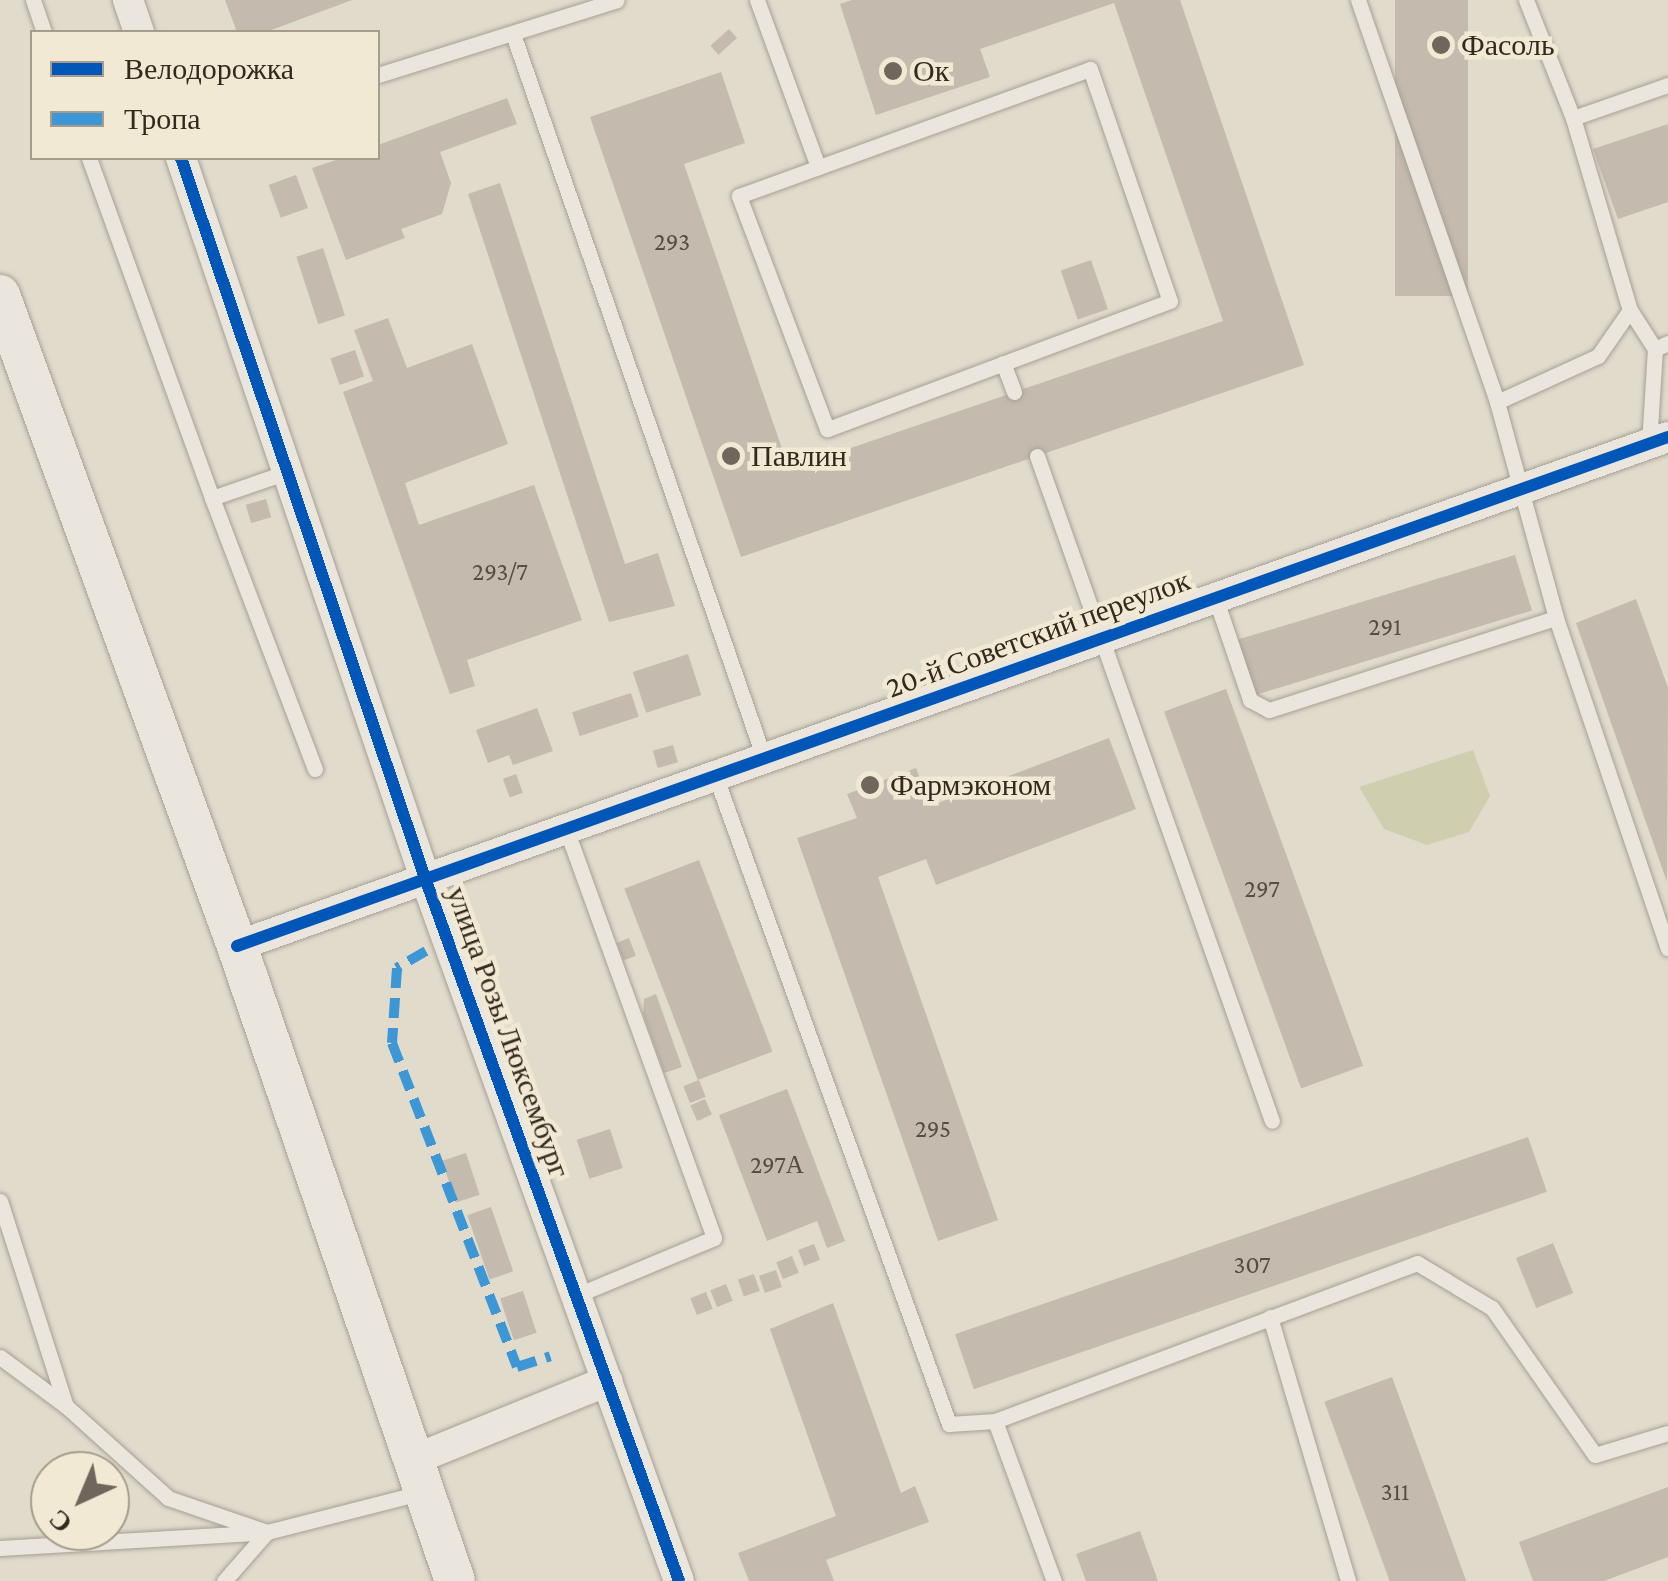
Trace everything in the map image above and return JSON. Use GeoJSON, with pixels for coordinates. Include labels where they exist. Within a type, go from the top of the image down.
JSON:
{"type":"FeatureCollection","features":[{"type":"Feature","properties":{"kind":"main road"},"geometry":{"type":"LineString","coordinates":[[0,295],[237,946],[455,1581]]}},
{"type":"Feature","properties":{"kind":"street"},"geometry":{"type":"LineString","coordinates":[[128,0],[138,30]]}},
{"type":"Feature","properties":{"kind":"street","name":"улица Розы Люксембург"},"geometry":{"type":"LineString","coordinates":[[182,160],[425,878],[678,1581]]}},
{"type":"Feature","properties":{"kind":"street","name":"20-й Советский переулок"},"geometry":{"type":"LineString","coordinates":[[237,946],[1659,441]]}},
{"type":"Feature","properties":{"kind":"street"},"geometry":{"type":"LineString","coordinates":[[418,1476],[608,1381]]}},
{"type":"Feature","properties":{"kind":"lane"},"geometry":{"type":"LineString","coordinates":[[32,0],[43,30]]}},
{"type":"Feature","properties":{"kind":"lane"},"geometry":{"type":"LineString","coordinates":[[380,75],[514,37],[617,0]]}},
{"type":"Feature","properties":{"kind":"lane"},"geometry":{"type":"LineString","coordinates":[[757,0],[818,167]]}},
{"type":"Feature","properties":{"kind":"lane"},"geometry":{"type":"LineString","coordinates":[[1358,0],[1497,402],[1556,618],[1668,949]]}},
{"type":"Feature","properties":{"kind":"lane"},"geometry":{"type":"LineString","coordinates":[[1526,0],[1572,118],[1630,310],[1662,346],[1659,441]]}},
{"type":"Feature","properties":{"kind":"lane"},"geometry":{"type":"LineString","coordinates":[[514,37],[764,758]]}},
{"type":"Feature","properties":{"kind":"lane"},"geometry":{"type":"LineString","coordinates":[[1090,69],[1170,302],[1004,364],[827,429],[738,196],[1090,69]]}},
{"type":"Feature","properties":{"kind":"lane"},"geometry":{"type":"LineString","coordinates":[[1572,118],[1668,85]]}},
{"type":"Feature","properties":{"kind":"lane"},"geometry":{"type":"LineString","coordinates":[[90,160],[315,769]]}},
{"type":"Feature","properties":{"kind":"lane"},"geometry":{"type":"LineString","coordinates":[[1497,402],[1598,356],[1630,310]]}},
{"type":"Feature","properties":{"kind":"lane"},"geometry":{"type":"LineString","coordinates":[[1004,364],[1014,392]]}},
{"type":"Feature","properties":{"kind":"lane"},"geometry":{"type":"LineString","coordinates":[[1037,456],[1272,1121]]}},
{"type":"Feature","properties":{"kind":"lane"},"geometry":{"type":"LineString","coordinates":[[212,498],[287,472]]}},
{"type":"Feature","properties":{"kind":"lane"},"geometry":{"type":"LineString","coordinates":[[1215,598],[1250,700],[1269,710],[1556,618]]}},
{"type":"Feature","properties":{"kind":"lane"},"geometry":{"type":"LineString","coordinates":[[715,775],[949,1424],[994,1421],[1417,1263],[1492,1308],[1595,1455],[1668,1433]]}},
{"type":"Feature","properties":{"kind":"lane"},"geometry":{"type":"LineString","coordinates":[[566,826],[714,1238],[576,1295]]}},
{"type":"Feature","properties":{"kind":"lane"},"geometry":{"type":"LineString","coordinates":[[0,1201],[66,1406]]}},
{"type":"Feature","properties":{"kind":"lane"},"geometry":{"type":"LineString","coordinates":[[1270,1317],[1348,1581]]}},
{"type":"Feature","properties":{"kind":"lane"},"geometry":{"type":"LineString","coordinates":[[0,1357],[66,1406],[168,1498],[267,1532]]}},
{"type":"Feature","properties":{"kind":"lane"},"geometry":{"type":"LineString","coordinates":[[994,1421],[1054,1581]]}},
{"type":"Feature","properties":{"kind":"lane"},"geometry":{"type":"LineString","coordinates":[[0,1548],[267,1532],[418,1476]]}},
{"type":"Feature","properties":{"kind":"lane"},"geometry":{"type":"LineString","coordinates":[[224,1581],[267,1532]]}},
{"type":"Feature","properties":{"kind":"green space"},"geometry":{"type":"Polygon","coordinates":[[[1473,750],[1490,796],[1469,832],[1427,845],[1384,829],[1359,787],[1473,750]]]}},
{"type":"Feature","properties":{"kind":"building"},"geometry":{"type":"Polygon","coordinates":[[[225,0],[352,0],[271,30],[236,30],[225,0]]]}},
{"type":"Feature","properties":{"kind":"building"},"geometry":{"type":"Polygon","coordinates":[[[852,0],[1180,0],[1304,365],[741,557],[590,117],[721,72],[745,143],[684,164],[789,469],[1223,321],[1114,3],[980,49],[990,77],[876,115],[840,4],[852,0]]]}},
{"type":"Feature","properties":{"kind":"building"},"geometry":{"type":"Polygon","coordinates":[[[1395,0],[1468,0],[1468,296],[1395,296],[1395,0]]]}},
{"type":"Feature","properties":{"kind":"building"},"geometry":{"type":"Polygon","coordinates":[[[729,29],[737,38],[718,55],[710,46],[729,29]]]}},
{"type":"Feature","properties":{"kind":"building"},"geometry":{"type":"Polygon","coordinates":[[[507,98],[517,124],[440,152],[451,183],[442,214],[401,229],[405,238],[346,260],[312,168],[336,160],[380,160],[380,144],[507,98]]]}},
{"type":"Feature","properties":{"kind":"building"},"geometry":{"type":"Polygon","coordinates":[[[1668,124],[1668,202],[1618,219],[1593,149],[1668,124]]]}},
{"type":"Feature","properties":{"kind":"building"},"geometry":{"type":"Polygon","coordinates":[[[296,175],[308,208],[281,218],[269,185],[296,175]]]}},
{"type":"Feature","properties":{"kind":"building"},"geometry":{"type":"Polygon","coordinates":[[[500,183],[625,564],[658,553],[675,606],[609,622],[468,194],[500,183]]]}},
{"type":"Feature","properties":{"kind":"building"},"geometry":{"type":"Polygon","coordinates":[[[323,248],[345,316],[318,324],[296,257],[323,248]]]}},
{"type":"Feature","properties":{"kind":"building"},"geometry":{"type":"Polygon","coordinates":[[[1091,260],[1108,309],[1078,320],[1061,270],[1091,260]]]}},
{"type":"Feature","properties":{"kind":"building"},"geometry":{"type":"Polygon","coordinates":[[[388,318],[407,368],[472,344],[508,444],[405,483],[419,525],[534,485],[582,620],[467,660],[475,686],[450,694],[343,392],[373,381],[354,330],[388,318]]]}},
{"type":"Feature","properties":{"kind":"building"},"geometry":{"type":"Polygon","coordinates":[[[355,350],[364,376],[340,385],[330,358],[355,350]]]}},
{"type":"Feature","properties":{"kind":"building"},"geometry":{"type":"Polygon","coordinates":[[[266,499],[271,517],[251,523],[246,505],[266,499]]]}},
{"type":"Feature","properties":{"kind":"building"},"geometry":{"type":"Polygon","coordinates":[[[1515,555],[1532,610],[1253,696],[1236,640],[1515,555]]]}},
{"type":"Feature","properties":{"kind":"building"},"geometry":{"type":"Polygon","coordinates":[[[1636,599],[1668,688],[1667,882],[1576,623],[1636,599]]]}},
{"type":"Feature","properties":{"kind":"building"},"geometry":{"type":"Polygon","coordinates":[[[688,654],[701,695],[646,713],[633,672],[688,654]]]}},
{"type":"Feature","properties":{"kind":"building"},"geometry":{"type":"Polygon","coordinates":[[[1226,689],[1363,1066],[1301,1088],[1164,712],[1226,689]]]}},
{"type":"Feature","properties":{"kind":"building"},"geometry":{"type":"Polygon","coordinates":[[[631,693],[639,717],[580,736],[572,712],[631,693]]]}},
{"type":"Feature","properties":{"kind":"building"},"geometry":{"type":"Polygon","coordinates":[[[537,708],[553,751],[513,765],[509,755],[488,763],[476,730],[537,708]]]}},
{"type":"Feature","properties":{"kind":"building"},"geometry":{"type":"Polygon","coordinates":[[[1109,738],[1136,809],[936,885],[926,859],[878,877],[998,1220],[938,1241],[797,838],[857,818],[847,794],[916,768],[930,806],[1109,738]]]}},
{"type":"Feature","properties":{"kind":"building"},"geometry":{"type":"Polygon","coordinates":[[[673,745],[678,762],[658,768],[653,751],[673,745]]]}},
{"type":"Feature","properties":{"kind":"building"},"geometry":{"type":"Polygon","coordinates":[[[516,774],[523,793],[510,798],[503,779],[516,774]]]}},
{"type":"Feature","properties":{"kind":"building"},"geometry":{"type":"Polygon","coordinates":[[[699,860],[772,1051],[698,1080],[624,889],[699,860]]]}},
{"type":"Feature","properties":{"kind":"building"},"geometry":{"type":"Polygon","coordinates":[[[629,938],[636,956],[624,960],[617,943],[629,938]]]}},
{"type":"Feature","properties":{"kind":"building"},"geometry":{"type":"Polygon","coordinates":[[[656,994],[682,1067],[664,1073],[643,1014],[644,999],[656,994]]]}},
{"type":"Feature","properties":{"kind":"building"},"geometry":{"type":"Polygon","coordinates":[[[699,1080],[706,1097],[690,1103],[683,1086],[699,1080]]]}},
{"type":"Feature","properties":{"kind":"building"},"geometry":{"type":"Polygon","coordinates":[[[787,1089],[845,1241],[827,1248],[817,1221],[767,1241],[719,1115],[787,1089]]]}},
{"type":"Feature","properties":{"kind":"building"},"geometry":{"type":"Polygon","coordinates":[[[705,1099],[712,1115],[697,1121],[690,1106],[705,1099]]]}},
{"type":"Feature","properties":{"kind":"building"},"geometry":{"type":"Polygon","coordinates":[[[610,1129],[623,1168],[589,1179],[577,1140],[610,1129]]]}},
{"type":"Feature","properties":{"kind":"building"},"geometry":{"type":"Polygon","coordinates":[[[1528,1137],[1547,1192],[974,1389],[955,1334],[1528,1137]]]}},
{"type":"Feature","properties":{"kind":"building"},"geometry":{"type":"Polygon","coordinates":[[[466,1153],[480,1195],[456,1203],[442,1161],[466,1153]]]}},
{"type":"Feature","properties":{"kind":"building"},"geometry":{"type":"Polygon","coordinates":[[[491,1207],[513,1271],[490,1279],[467,1215],[491,1207]]]}},
{"type":"Feature","properties":{"kind":"building"},"geometry":{"type":"Polygon","coordinates":[[[1553,1243],[1573,1293],[1536,1308],[1516,1258],[1553,1243]]]}},
{"type":"Feature","properties":{"kind":"building"},"geometry":{"type":"Polygon","coordinates":[[[814,1244],[820,1260],[804,1266],[798,1250],[814,1244]]]}},
{"type":"Feature","properties":{"kind":"building"},"geometry":{"type":"Polygon","coordinates":[[[792,1256],[799,1273],[783,1279],[776,1262],[792,1256]]]}},
{"type":"Feature","properties":{"kind":"building"},"geometry":{"type":"Polygon","coordinates":[[[776,1270],[782,1287],[765,1293],[759,1276],[776,1270]]]}},
{"type":"Feature","properties":{"kind":"building"},"geometry":{"type":"Polygon","coordinates":[[[754,1274],[760,1291],[744,1297],[738,1280],[754,1274]]]}},
{"type":"Feature","properties":{"kind":"building"},"geometry":{"type":"Polygon","coordinates":[[[726,1284],[733,1301],[717,1307],[710,1290],[726,1284]]]}},
{"type":"Feature","properties":{"kind":"building"},"geometry":{"type":"Polygon","coordinates":[[[523,1291],[537,1333],[514,1340],[500,1298],[523,1291]]]}},
{"type":"Feature","properties":{"kind":"building"},"geometry":{"type":"Polygon","coordinates":[[[706,1292],[713,1309],[697,1315],[690,1298],[706,1292]]]}},
{"type":"Feature","properties":{"kind":"building"},"geometry":{"type":"Polygon","coordinates":[[[833,1303],[901,1493],[915,1486],[929,1522],[826,1560],[834,1581],[749,1581],[738,1553],[836,1516],[770,1329],[833,1303]]]}},
{"type":"Feature","properties":{"kind":"building"},"geometry":{"type":"Polygon","coordinates":[[[1392,1377],[1466,1581],[1390,1581],[1324,1402],[1392,1377]]]}},
{"type":"Feature","properties":{"kind":"building"},"geometry":{"type":"Polygon","coordinates":[[[1668,1487],[1668,1557],[1604,1581],[1533,1581],[1519,1542],[1668,1487]]]}},
{"type":"Feature","properties":{"kind":"building"},"geometry":{"type":"Polygon","coordinates":[[[1140,1531],[1158,1581],[1086,1581],[1076,1554],[1140,1531]]]}},
{"type":"Feature","properties":{"kind":"marked path"},"geometry":{"type":"LineString","coordinates":[[426,951],[397,968],[392,1043],[517,1367],[550,1356]]}},
{"type":"Feature","properties":{"kind":"cycle path"},"geometry":{"type":"LineString","coordinates":[[182,160],[425,878],[679,1581]]}},
{"type":"Feature","properties":{"kind":"cycle path"},"geometry":{"type":"LineString","coordinates":[[237,946],[1668,437]]}},
{"type":"Feature","properties":{"kind":"place","name":"Фасоль"},"geometry":{"type":"Point","coordinates":[1441,45]}},
{"type":"Feature","properties":{"kind":"place","name":"Ок"},"geometry":{"type":"Point","coordinates":[893,71]}},
{"type":"Feature","properties":{"kind":"place","name":"Павлин"},"geometry":{"type":"Point","coordinates":[731,456]}},
{"type":"Feature","properties":{"kind":"place","name":"Фармэконом"},"geometry":{"type":"Point","coordinates":[870,785]}}]}
